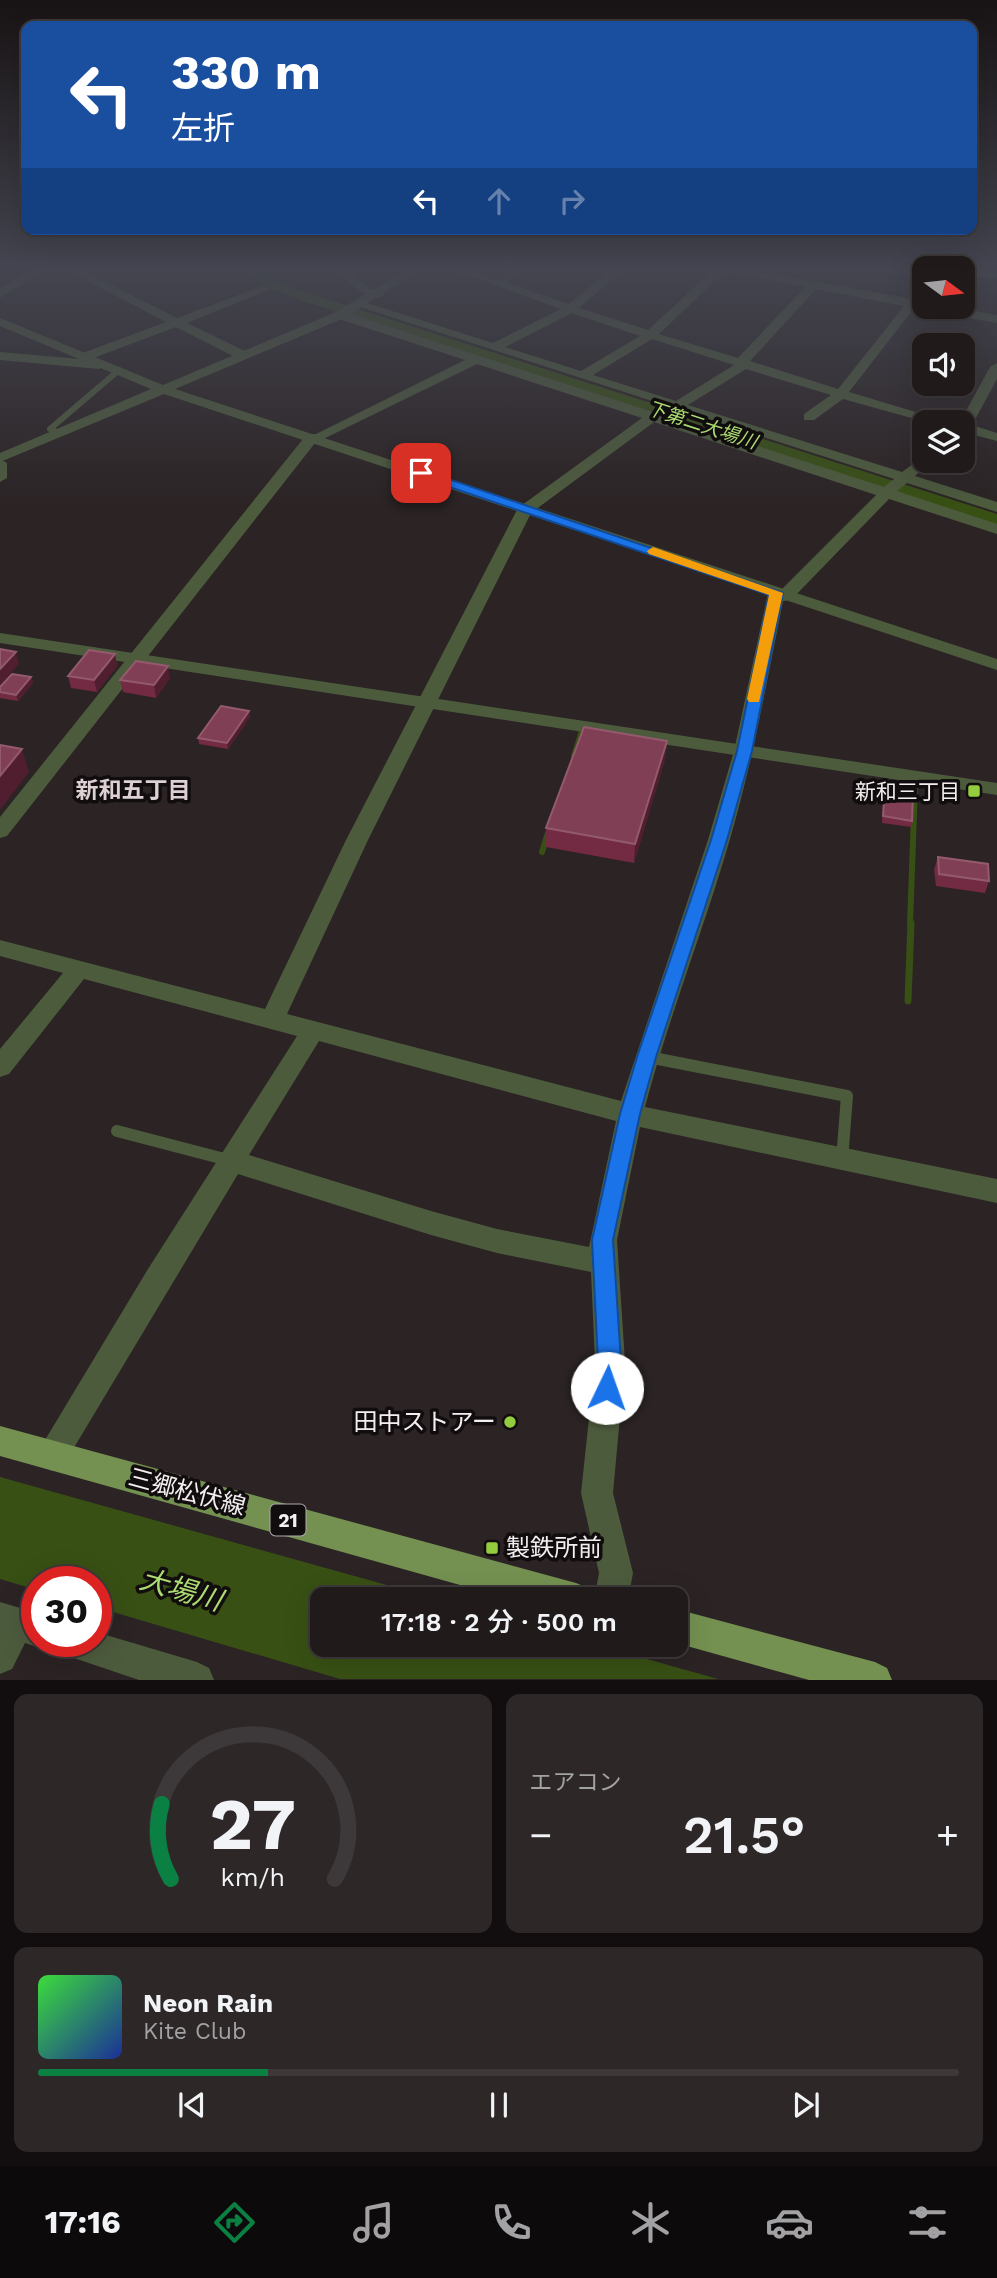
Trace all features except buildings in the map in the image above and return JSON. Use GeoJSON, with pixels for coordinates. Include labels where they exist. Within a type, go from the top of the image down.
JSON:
{"type":"FeatureCollection","features":[{"type":"Feature","properties":{"kind":"main road","name":"三郷松伏線"},"geometry":{"type":"LineString","coordinates":[[0,1441],[529,1587]]}},
{"type":"Feature","properties":{"kind":"main road"},"geometry":{"type":"LineString","coordinates":[[688,1631],[786,1668],[875,1679]]}},
{"type":"Feature","properties":{"kind":"street"},"geometry":{"type":"LineString","coordinates":[[64,348],[162,389],[997,665]]}},
{"type":"Feature","properties":{"kind":"street"},"geometry":{"type":"LineString","coordinates":[[85,357],[108,348]]}},
{"type":"Feature","properties":{"kind":"street"},"geometry":{"type":"LineString","coordinates":[[228,348],[242,355]]}},
{"type":"Feature","properties":{"kind":"street"},"geometry":{"type":"LineString","coordinates":[[0,478],[0,461],[258,348]]}},
{"type":"Feature","properties":{"kind":"street"},"geometry":{"type":"LineString","coordinates":[[440,348],[997,529]]}},
{"type":"Feature","properties":{"kind":"street"},"geometry":{"type":"LineString","coordinates":[[499,348],[997,507]]}},
{"type":"Feature","properties":{"kind":"street"},"geometry":{"type":"LineString","coordinates":[[583,375],[628,348]]}},
{"type":"Feature","properties":{"kind":"street"},"geometry":{"type":"LineString","coordinates":[[693,348],[912,414]]}},
{"type":"Feature","properties":{"kind":"street"},"geometry":{"type":"LineString","coordinates":[[677,406],[742,364],[756,348]]}},
{"type":"Feature","properties":{"kind":"street"},"geometry":{"type":"LineString","coordinates":[[809,417],[841,394],[882,348]]}},
{"type":"Feature","properties":{"kind":"street"},"geometry":{"type":"LineString","coordinates":[[0,356],[111,367]]}},
{"type":"Feature","properties":{"kind":"street"},"geometry":{"type":"LineString","coordinates":[[0,831],[314,438],[475,360]]}},
{"type":"Feature","properties":{"kind":"street"},"geometry":{"type":"LineString","coordinates":[[973,410],[997,367]]}},
{"type":"Feature","properties":{"kind":"street"},"geometry":{"type":"LineString","coordinates":[[272,1020],[357,840],[527,508],[652,417]]}},
{"type":"Feature","properties":{"kind":"street"},"geometry":{"type":"LineString","coordinates":[[975,431],[997,437]]}},
{"type":"Feature","properties":{"kind":"street"},"geometry":{"type":"LineString","coordinates":[[613,1587],[616,1573],[597,1493],[610,1362],[602,1262],[603,1240],[630,1114],[646,1057],[719,840],[744,751],[780,594],[886,493],[912,472]]}},
{"type":"Feature","properties":{"kind":"street"},"geometry":{"type":"LineString","coordinates":[[0,638],[997,789]]}},
{"type":"Feature","properties":{"kind":"street"},"geometry":{"type":"LineString","coordinates":[[0,948],[630,1114],[997,1191]]}},
{"type":"Feature","properties":{"kind":"street"},"geometry":{"type":"LineString","coordinates":[[0,1067],[80,968]]}},
{"type":"Feature","properties":{"kind":"street"},"geometry":{"type":"LineString","coordinates":[[52,1455],[313,1031]]}},
{"type":"Feature","properties":{"kind":"street"},"geometry":{"type":"LineString","coordinates":[[232,1161],[430,1223],[497,1241],[602,1262]]}},
{"type":"Feature","properties":{"kind":"street"},"geometry":{"type":"LineString","coordinates":[[0,1657],[18,1624]]}},
{"type":"Feature","properties":{"kind":"street"},"geometry":{"type":"LineString","coordinates":[[112,1653],[197,1679]]}},
{"type":"Feature","properties":{"kind":"lane"},"geometry":{"type":"LineString","coordinates":[[59,433],[50,429],[111,367]]}},
{"type":"Feature","properties":{"kind":"lane"},"geometry":{"type":"LineString","coordinates":[[646,1057],[847,1096],[842,1160]]}},
{"type":"Feature","properties":{"kind":"lane"},"geometry":{"type":"LineString","coordinates":[[117,1131],[232,1161]]}},
{"type":"Feature","properties":{"kind":"water","name":"大場川"},"geometry":{"type":"Polygon","coordinates":[[[0,1477],[394,1587],[310,1587],[310,1657],[640,1657],[718,1679],[340,1679],[112,1612],[112,1566],[21,1566],[21,1585],[0,1579],[0,1477]]]}},
{"type":"Feature","properties":{"kind":"waterway","name":"下第二大場川"},"geometry":{"type":"LineString","coordinates":[[465,348],[997,520]]}},
{"type":"Feature","properties":{"kind":"waterway"},"geometry":{"type":"LineString","coordinates":[[574,756],[582,731]]}},
{"type":"Feature","properties":{"kind":"waterway"},"geometry":{"type":"LineString","coordinates":[[910,924],[915,786]]}},
{"type":"Feature","properties":{"kind":"waterway"},"geometry":{"type":"LineString","coordinates":[[542,852],[548,833]]}},
{"type":"Feature","properties":{"kind":"waterway"},"geometry":{"type":"LineString","coordinates":[[908,1001],[911,923]]}},
{"type":"Feature","properties":{"kind":"slow traffic"},"geometry":{"type":"LineString","coordinates":[[653,551],[776,593],[754,699]]}},
{"type":"Feature","properties":{"kind":"place","name":"新和三丁目"},"geometry":{"type":"Point","coordinates":[974,791]}},
{"type":"Feature","properties":{"kind":"place","name":"田中ストアー"},"geometry":{"type":"Point","coordinates":[510,1422]}},
{"type":"Feature","properties":{"kind":"place","name":"製鉄所前"},"geometry":{"type":"Point","coordinates":[492,1548]}},
{"type":"Feature","properties":{"kind":"district","name":"新和五丁目"},"geometry":{"type":"Point","coordinates":[133,790]}},
{"type":"Feature","properties":{"kind":"route"},"geometry":{"type":"LineString","coordinates":[[421,473],[776,593],[744,751],[719,840],[646,1057],[630,1114],[603,1240],[602,1262],[610,1362],[607,1388]]}}]}
